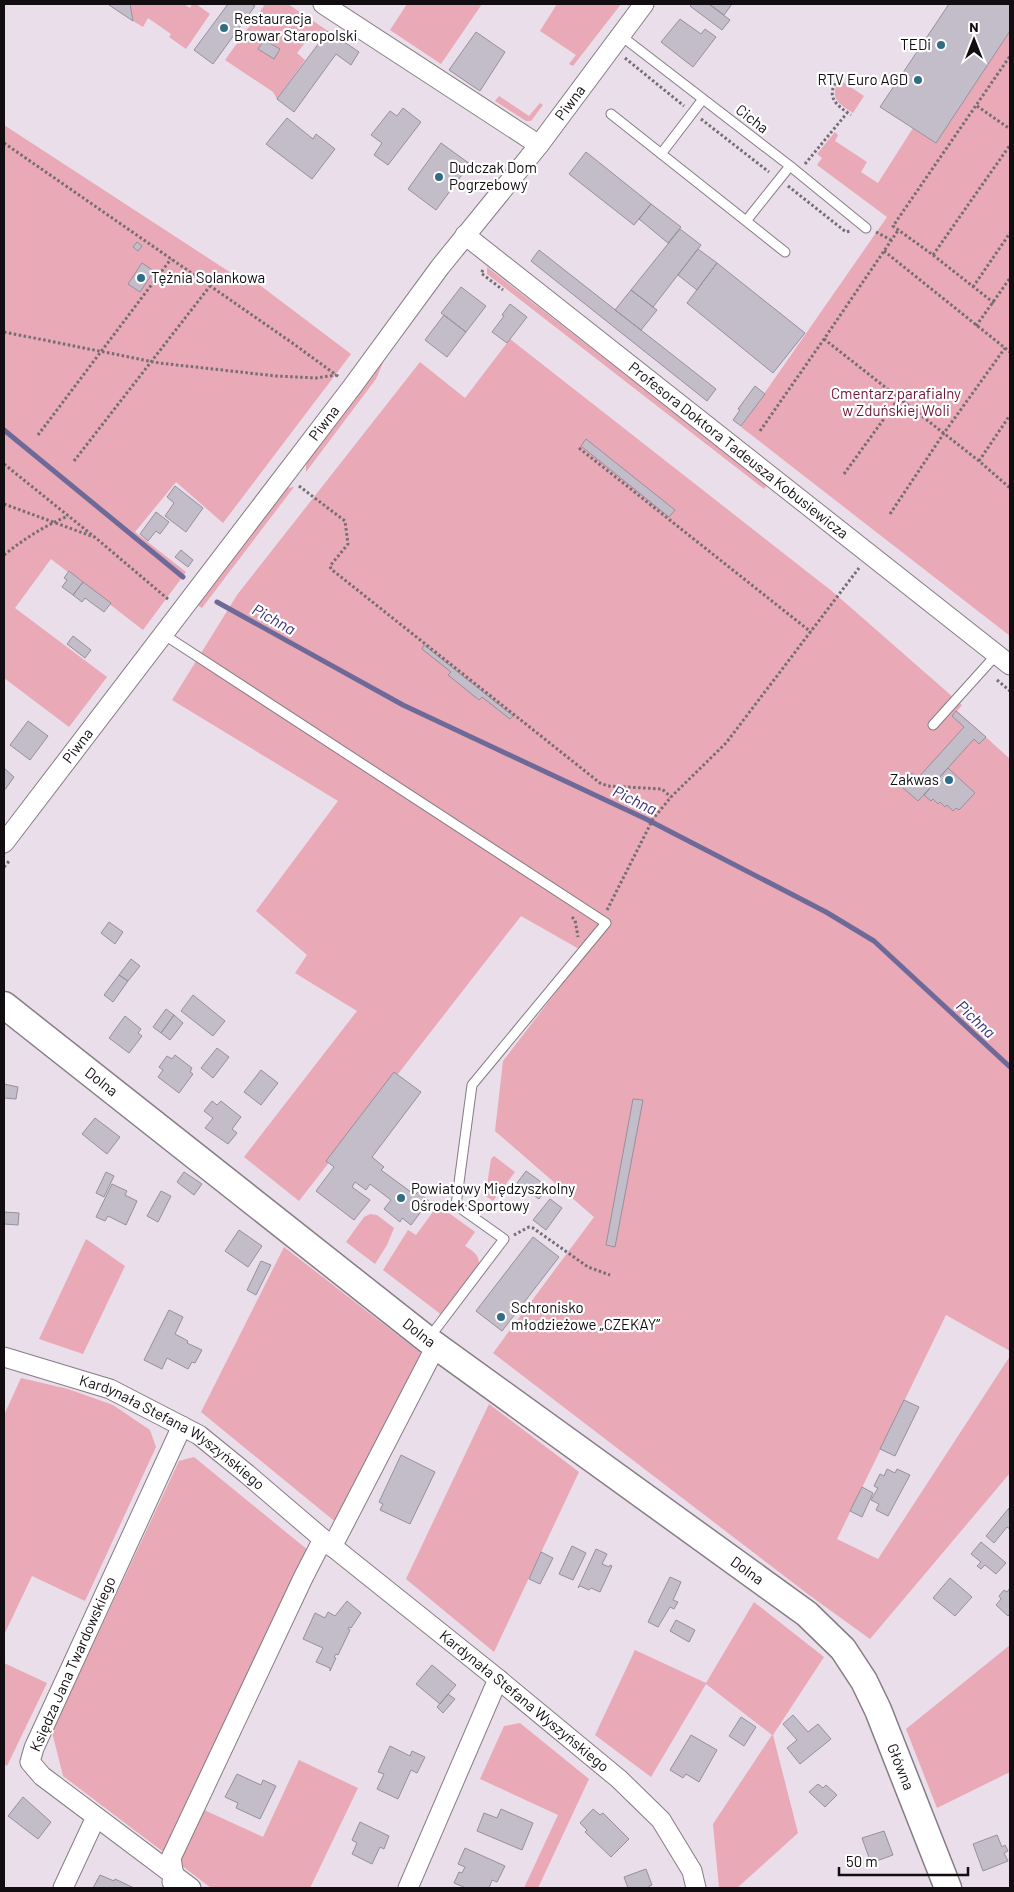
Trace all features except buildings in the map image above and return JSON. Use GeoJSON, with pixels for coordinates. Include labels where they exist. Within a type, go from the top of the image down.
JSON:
{"type":"FeatureCollection","features":[{"type":"Feature","properties":{"kind":"street"},"geometry":{"type":"LineString","coordinates":[[323,4],[539,145]]}},
{"type":"Feature","properties":{"kind":"street","name":"Piwna"},"geometry":{"type":"LineString","coordinates":[[4,843],[465,235],[539,145],[644,4]]}},
{"type":"Feature","properties":{"kind":"street","name":"Profesora Doktora Tadeusza Kobusiewicza"},"geometry":{"type":"LineString","coordinates":[[465,235],[1004,660]]}},
{"type":"Feature","properties":{"kind":"street","name":"Dolna"},"geometry":{"type":"LineString","coordinates":[[4,1005],[432,1343],[807,1614],[844,1650]]}},
{"type":"Feature","properties":{"kind":"street"},"geometry":{"type":"LineString","coordinates":[[172,1882],[172,1858],[303,1578],[328,1543],[432,1343]]}},
{"type":"Feature","properties":{"kind":"street","name":"Kardynała Stefana Wyszyńskiego"},"geometry":{"type":"LineString","coordinates":[[4,1357],[110,1389],[198,1435],[619,1779],[661,1820],[692,1870],[696,1888]]}},
{"type":"Feature","properties":{"kind":"street","name":"Księdza Jana Twardowskiego"},"geometry":{"type":"LineString","coordinates":[[182,1426],[34,1748],[30,1762],[42,1776],[96,1817],[172,1882],[191,1888]]}},
{"type":"Feature","properties":{"kind":"street","name":"Główna"},"geometry":{"type":"LineString","coordinates":[[844,1650],[864,1681],[878,1710],[948,1888]]}},
{"type":"Feature","properties":{"kind":"street"},"geometry":{"type":"LineString","coordinates":[[408,1888],[498,1679]]}},
{"type":"Feature","properties":{"kind":"street"},"geometry":{"type":"LineString","coordinates":[[64,1888],[96,1817]]}},
{"type":"Feature","properties":{"kind":"lane","name":"Cicha"},"geometry":{"type":"LineString","coordinates":[[615,42],[703,99],[798,172],[866,228]]}},
{"type":"Feature","properties":{"kind":"lane"},"geometry":{"type":"LineString","coordinates":[[661,154],[703,99]]}},
{"type":"Feature","properties":{"kind":"lane"},"geometry":{"type":"LineString","coordinates":[[611,114],[785,252]]}},
{"type":"Feature","properties":{"kind":"lane"},"geometry":{"type":"LineString","coordinates":[[746,221],[790,166]]}},
{"type":"Feature","properties":{"kind":"lane"},"geometry":{"type":"LineString","coordinates":[[163,634],[606,923],[472,1085],[456,1204],[504,1239],[432,1343]]}},
{"type":"Feature","properties":{"kind":"lane"},"geometry":{"type":"LineString","coordinates":[[933,725],[1004,660]]}},
{"type":"Feature","properties":{"kind":"path"},"geometry":{"type":"LineString","coordinates":[[615,42],[692,112],[846,232],[866,228]]}},
{"type":"Feature","properties":{"kind":"path"},"geometry":{"type":"LineString","coordinates":[[994,303],[933,254],[893,226],[1010,56]]}},
{"type":"Feature","properties":{"kind":"path"},"geometry":{"type":"LineString","coordinates":[[787,186],[849,114],[835,104],[833,99],[833,88],[838,79]]}},
{"type":"Feature","properties":{"kind":"path"},"geometry":{"type":"LineString","coordinates":[[977,106],[1010,129]]}},
{"type":"Feature","properties":{"kind":"path"},"geometry":{"type":"LineString","coordinates":[[4,143],[338,376],[316,378],[276,376],[151,362],[4,332]]}},
{"type":"Feature","properties":{"kind":"path"},"geometry":{"type":"LineString","coordinates":[[933,254],[1010,145]]}},
{"type":"Feature","properties":{"kind":"path"},"geometry":{"type":"LineString","coordinates":[[760,431],[899,229]]}},
{"type":"Feature","properties":{"kind":"path"},"geometry":{"type":"LineString","coordinates":[[973,287],[1010,233]]}},
{"type":"Feature","properties":{"kind":"path"},"geometry":{"type":"LineString","coordinates":[[884,251],[1010,352]]}},
{"type":"Feature","properties":{"kind":"path"},"geometry":{"type":"LineString","coordinates":[[38,435],[171,259]]}},
{"type":"Feature","properties":{"kind":"path"},"geometry":{"type":"LineString","coordinates":[[976,326],[1010,278]]}},
{"type":"Feature","properties":{"kind":"path"},"geometry":{"type":"LineString","coordinates":[[74,461],[210,286]]}},
{"type":"Feature","properties":{"kind":"path"},"geometry":{"type":"LineString","coordinates":[[824,339],[979,461],[1010,488]]}},
{"type":"Feature","properties":{"kind":"path"},"geometry":{"type":"LineString","coordinates":[[890,514],[944,433],[1005,348]]}},
{"type":"Feature","properties":{"kind":"path"},"geometry":{"type":"LineString","coordinates":[[844,474],[899,398]]}},
{"type":"Feature","properties":{"kind":"path"},"geometry":{"type":"LineString","coordinates":[[979,461],[1010,415]]}},
{"type":"Feature","properties":{"kind":"path"},"geometry":{"type":"LineString","coordinates":[[580,448],[810,632]]}},
{"type":"Feature","properties":{"kind":"path"},"geometry":{"type":"LineString","coordinates":[[4,464],[172,602]]}},
{"type":"Feature","properties":{"kind":"path"},"geometry":{"type":"LineString","coordinates":[[299,486],[345,521],[348,544],[330,566],[331,569],[600,783],[608,786],[662,789],[671,797]]}},
{"type":"Feature","properties":{"kind":"path"},"geometry":{"type":"LineString","coordinates":[[4,505],[97,539]]}},
{"type":"Feature","properties":{"kind":"path"},"geometry":{"type":"LineString","coordinates":[[4,555],[21,541],[53,522],[68,516]]}},
{"type":"Feature","properties":{"kind":"path"},"geometry":{"type":"LineString","coordinates":[[600,919],[608,910],[653,819],[671,797],[726,743],[859,568]]}},
{"type":"Feature","properties":{"kind":"path"},"geometry":{"type":"LineString","coordinates":[[504,1239],[529,1227],[533,1228],[588,1267],[610,1275]]}},
{"type":"Feature","properties":{"kind":"green space"},"geometry":{"type":"Polygon","coordinates":[[[130,4],[184,4],[190,8],[192,4],[196,4],[210,14],[186,49],[169,37],[171,34],[148,18],[143,27],[133,21],[130,4]]]}},
{"type":"Feature","properties":{"kind":"green space"},"geometry":{"type":"Polygon","coordinates":[[[262,4],[288,4],[328,31],[319,42],[310,36],[297,53],[305,60],[277,99],[273,92],[225,60],[264,6],[262,4]]]}},
{"type":"Feature","properties":{"kind":"green space"},"geometry":{"type":"Polygon","coordinates":[[[407,4],[482,4],[441,64],[390,30],[407,4]]]}},
{"type":"Feature","properties":{"kind":"green space"},"geometry":{"type":"Polygon","coordinates":[[[557,4],[621,4],[573,66],[569,64],[576,55],[540,31],[557,4]]]}},
{"type":"Feature","properties":{"kind":"green space","name":"Cmentarz parafialny w Zduńskiej Woli"},"geometry":{"type":"Polygon","coordinates":[[[1010,31],[1010,636],[741,427],[887,217],[817,165],[822,158],[817,154],[835,132],[838,135],[835,141],[867,162],[861,172],[878,183],[913,128],[936,143],[1010,31]]]}},
{"type":"Feature","properties":{"kind":"green space"},"geometry":{"type":"Polygon","coordinates":[[[840,80],[864,96],[853,113],[836,100],[836,86],[840,80]]]}},
{"type":"Feature","properties":{"kind":"green space"},"geometry":{"type":"Polygon","coordinates":[[[499,96],[529,116],[540,103],[543,105],[531,121],[526,121],[495,101],[499,96]]]}},
{"type":"Feature","properties":{"kind":"green space"},"geometry":{"type":"Polygon","coordinates":[[[4,125],[245,282],[249,277],[351,354],[223,523],[176,482],[135,532],[186,572],[143,630],[51,559],[15,608],[107,677],[69,727],[4,678],[4,125]]]}},
{"type":"Feature","properties":{"kind":"green space"},"geometry":{"type":"Polygon","coordinates":[[[487,267],[767,485],[764,489],[487,274],[487,267]]]}},
{"type":"Feature","properties":{"kind":"green space"},"geometry":{"type":"Polygon","coordinates":[[[510,339],[833,592],[962,705],[957,711],[1010,759],[1010,1351],[946,1315],[837,1539],[878,1559],[1010,1356],[1010,1473],[870,1639],[809,1595],[493,1353],[594,1217],[495,1131],[503,1061],[586,953],[521,916],[299,1201],[244,1157],[357,1011],[295,973],[307,955],[256,911],[338,801],[172,700],[237,595],[420,362],[465,398],[510,339]]]}},
{"type":"Feature","properties":{"kind":"green space"},"geometry":{"type":"Polygon","coordinates":[[[385,358],[376,379],[306,472],[306,461],[385,358]]]}},
{"type":"Feature","properties":{"kind":"green space"},"geometry":{"type":"Polygon","coordinates":[[[294,487],[202,608],[197,605],[283,491],[294,487]]]}},
{"type":"Feature","properties":{"kind":"green space"},"geometry":{"type":"Polygon","coordinates":[[[494,1156],[515,1172],[493,1201],[486,1196],[486,1192],[491,1159],[494,1156]]]}},
{"type":"Feature","properties":{"kind":"green space"},"geometry":{"type":"Polygon","coordinates":[[[438,1205],[475,1232],[465,1246],[475,1254],[479,1262],[479,1266],[443,1316],[383,1270],[408,1230],[416,1235],[438,1205]]]}},
{"type":"Feature","properties":{"kind":"green space"},"geometry":{"type":"Polygon","coordinates":[[[370,1214],[377,1215],[394,1228],[387,1245],[375,1264],[346,1242],[364,1217],[370,1214]]]}},
{"type":"Feature","properties":{"kind":"green space"},"geometry":{"type":"Polygon","coordinates":[[[86,1239],[125,1266],[83,1354],[39,1339],[86,1239]]]}},
{"type":"Feature","properties":{"kind":"green space"},"geometry":{"type":"Polygon","coordinates":[[[284,1247],[422,1354],[338,1524],[201,1412],[284,1247]]]}},
{"type":"Feature","properties":{"kind":"green space"},"geometry":{"type":"Polygon","coordinates":[[[21,1378],[68,1389],[113,1405],[150,1430],[156,1447],[85,1601],[32,1576],[4,1635],[4,1415],[21,1378]]]}},
{"type":"Feature","properties":{"kind":"green space"},"geometry":{"type":"Polygon","coordinates":[[[489,1404],[579,1472],[494,1652],[406,1579],[489,1404]]]}},
{"type":"Feature","properties":{"kind":"green space"},"geometry":{"type":"Polygon","coordinates":[[[194,1457],[309,1551],[166,1854],[63,1776],[52,1732],[179,1461],[194,1457]]]}},
{"type":"Feature","properties":{"kind":"green space"},"geometry":{"type":"Polygon","coordinates":[[[754,1602],[824,1657],[773,1735],[798,1833],[737,1888],[719,1888],[713,1824],[772,1735],[706,1684],[651,1777],[595,1735],[635,1650],[706,1683],[754,1602]]]}},
{"type":"Feature","properties":{"kind":"green space"},"geometry":{"type":"Polygon","coordinates":[[[1010,1645],[1010,1772],[937,1808],[906,1729],[1010,1645]]]}},
{"type":"Feature","properties":{"kind":"green space"},"geometry":{"type":"Polygon","coordinates":[[[4,1663],[47,1683],[7,1766],[4,1764],[4,1663]]]}},
{"type":"Feature","properties":{"kind":"green space"},"geometry":{"type":"Polygon","coordinates":[[[520,1723],[589,1779],[538,1888],[524,1888],[558,1815],[480,1779],[504,1726],[520,1723]]]}},
{"type":"Feature","properties":{"kind":"green space"},"geometry":{"type":"Polygon","coordinates":[[[299,1760],[358,1788],[310,1888],[211,1888],[177,1862],[202,1809],[263,1837],[299,1760]]]}},
{"type":"Feature","properties":{"kind":"waterway","name":"Pichna"},"geometry":{"type":"LineString","coordinates":[[4,430],[183,577]]}},
{"type":"Feature","properties":{"kind":"waterway","name":"Pichna"},"geometry":{"type":"LineString","coordinates":[[217,602],[403,705],[646,819],[826,912],[874,941],[1010,1067]]}},
{"type":"Feature","properties":{"kind":"place","name":"Restauracja Browar Staropolski"},"geometry":{"type":"Point","coordinates":[224,28]}},
{"type":"Feature","properties":{"kind":"place","name":"TEDi"},"geometry":{"type":"Point","coordinates":[941,45]}},
{"type":"Feature","properties":{"kind":"place","name":"RTV Euro AGD"},"geometry":{"type":"Point","coordinates":[918,80]}},
{"type":"Feature","properties":{"kind":"place","name":"Dudczak Dom Pogrzebowy"},"geometry":{"type":"Point","coordinates":[439,177]}},
{"type":"Feature","properties":{"kind":"place","name":"Tężnia Solankowa"},"geometry":{"type":"Point","coordinates":[141,278]}},
{"type":"Feature","properties":{"kind":"place","name":"Zakwas"},"geometry":{"type":"Point","coordinates":[949,780]}},
{"type":"Feature","properties":{"kind":"place","name":"Powiatowy Międzyszkolny Ośrodek Sportowy"},"geometry":{"type":"Point","coordinates":[401,1198]}},
{"type":"Feature","properties":{"kind":"place","name":"Schronisko młodzieżowe „CZEKAY”"},"geometry":{"type":"Point","coordinates":[501,1317]}}]}
